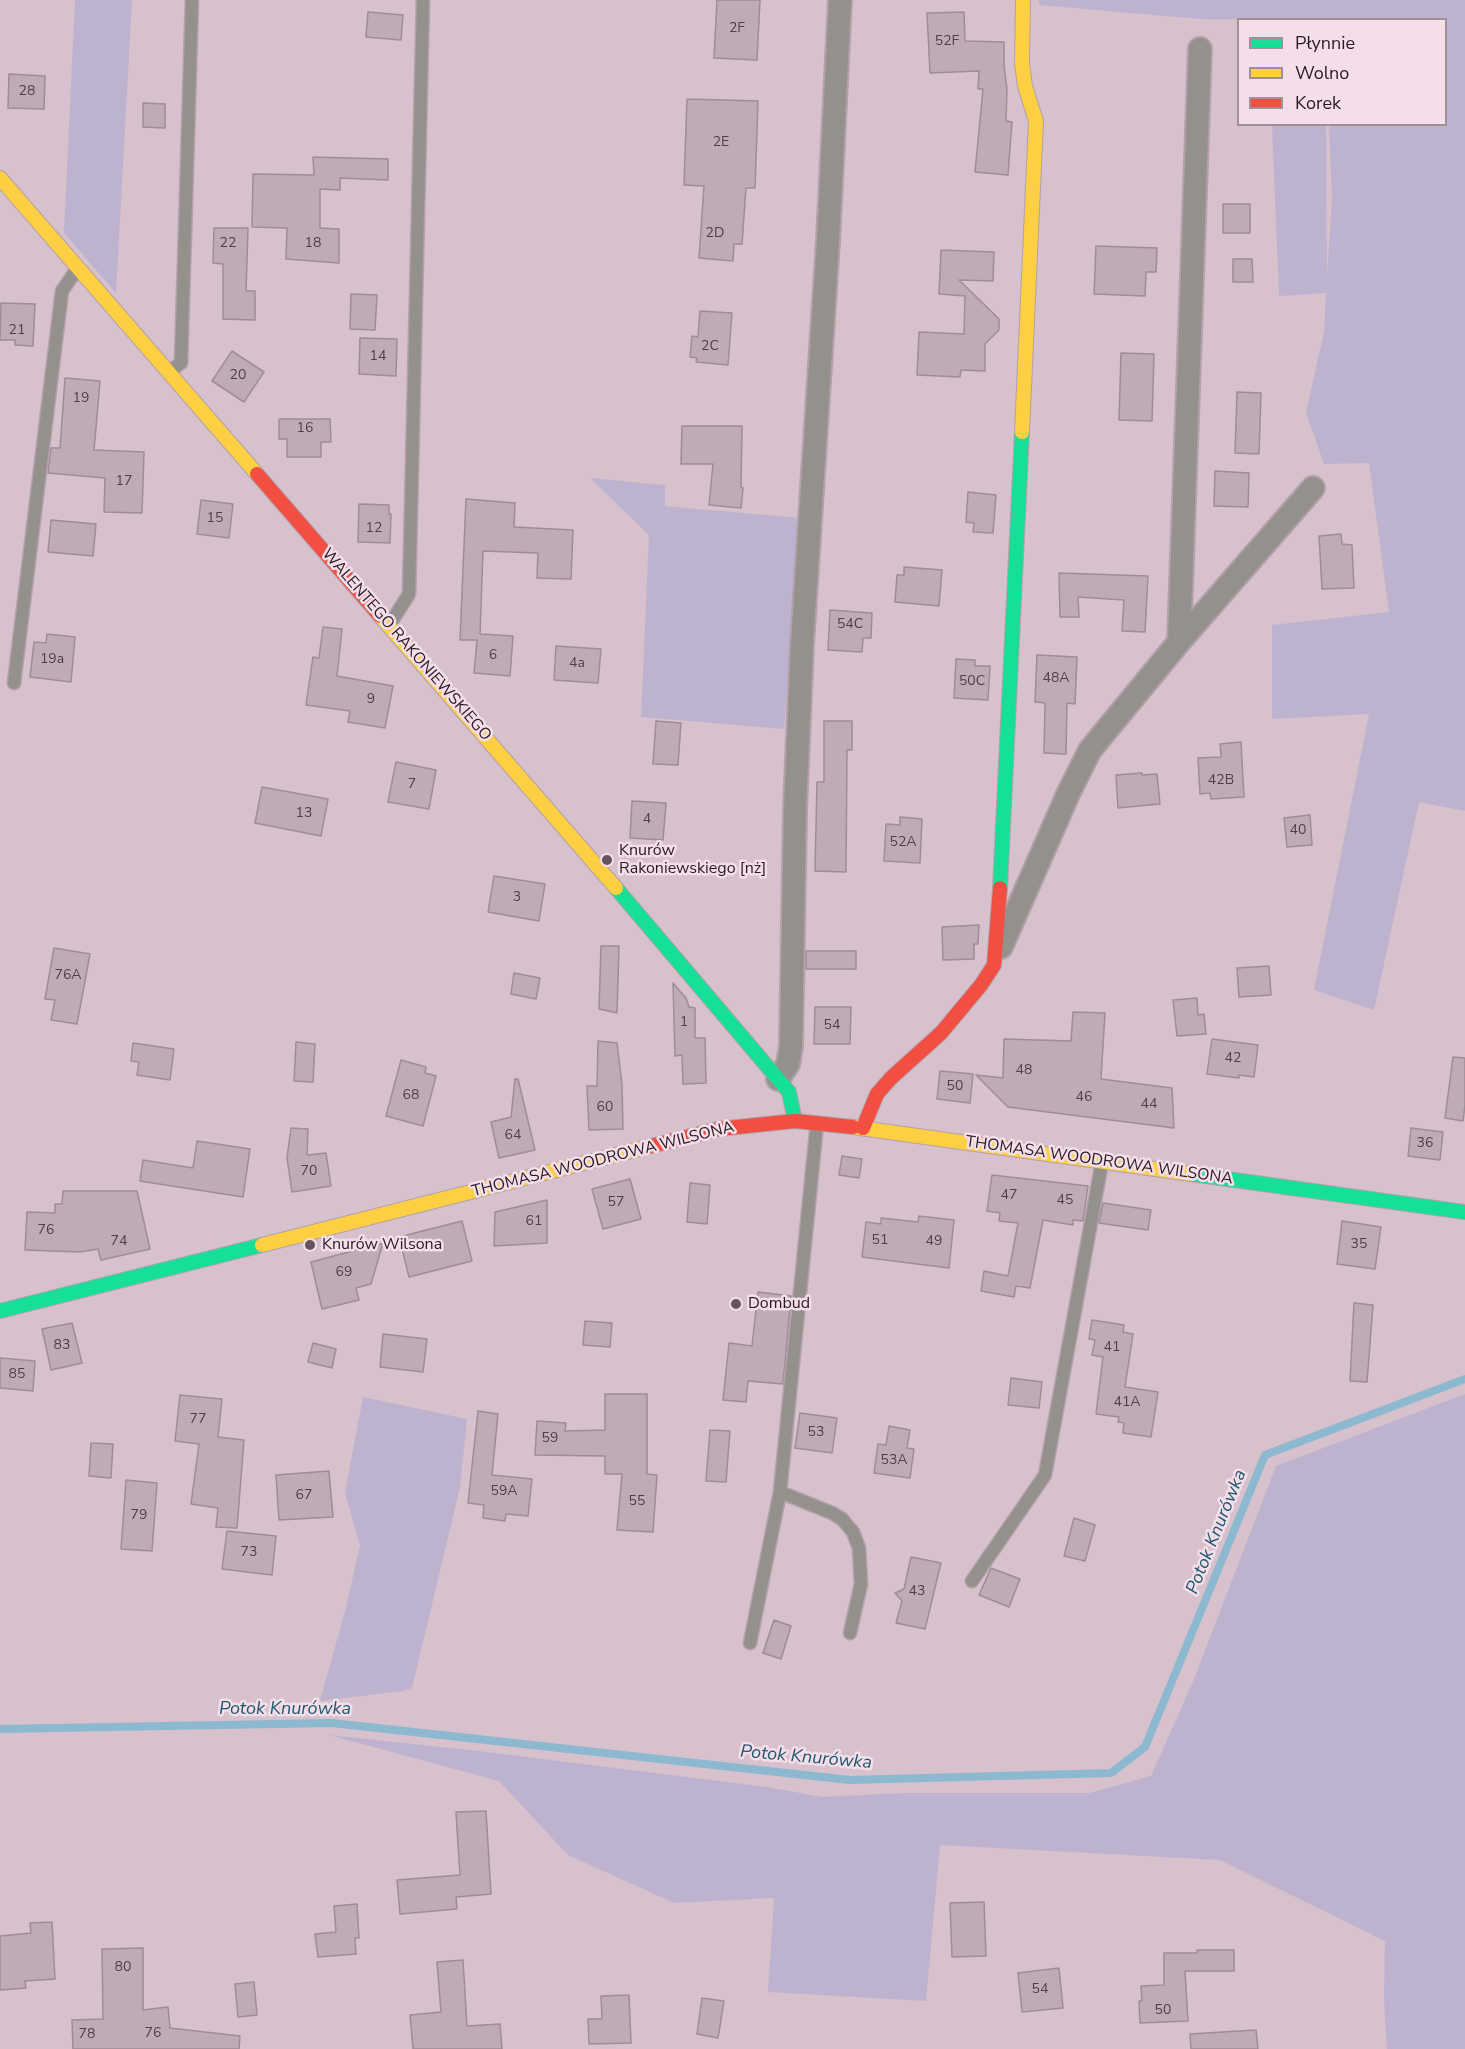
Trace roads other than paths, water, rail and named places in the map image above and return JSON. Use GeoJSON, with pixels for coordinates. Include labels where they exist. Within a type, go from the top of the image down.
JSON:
{"type":"FeatureCollection","features":[{"type":"Feature","properties":{"kind":"street"},"geometry":{"type":"LineString","coordinates":[[778,1079],[788,1064],[791,1046],[794,820],[802,644],[828,241],[840,0]]}},
{"type":"Feature","properties":{"kind":"street"},"geometry":{"type":"LineString","coordinates":[[994,965],[1002,865],[1036,121],[1025,86],[1022,64],[1023,0]]}},
{"type":"Feature","properties":{"kind":"street"},"geometry":{"type":"LineString","coordinates":[[1179,642],[1200,49]]}},
{"type":"Feature","properties":{"kind":"street","name":"WALENTEGO RAKONIEWSKIEGO"},"geometry":{"type":"LineString","coordinates":[[0,178],[552,813],[789,1092],[795,1121]]}},
{"type":"Feature","properties":{"kind":"street"},"geometry":{"type":"LineString","coordinates":[[863,1128],[877,1094],[891,1078],[941,1033],[981,985],[994,965],[1069,792],[1090,750],[1179,642],[1313,488]]}},
{"type":"Feature","properties":{"kind":"street","name":"THOMASA WOODROWA WILSONA"},"geometry":{"type":"LineString","coordinates":[[0,1311],[718,1129],[795,1121],[817,1121],[1465,1212]]}},
{"type":"Feature","properties":{"kind":"lane"},"geometry":{"type":"LineString","coordinates":[[169,372],[181,363],[192,0]]}},
{"type":"Feature","properties":{"kind":"lane"},"geometry":{"type":"LineString","coordinates":[[389,625],[409,594],[423,0]]}},
{"type":"Feature","properties":{"kind":"lane"},"geometry":{"type":"LineString","coordinates":[[14,683],[62,291],[78,268]]}},
{"type":"Feature","properties":{"kind":"lane"},"geometry":{"type":"LineString","coordinates":[[750,1643],[780,1492],[817,1121]]}},
{"type":"Feature","properties":{"kind":"lane"},"geometry":{"type":"LineString","coordinates":[[972,1581],[1046,1475],[1102,1161]]}},
{"type":"Feature","properties":{"kind":"lane"},"geometry":{"type":"LineString","coordinates":[[780,1492],[842,1519],[854,1532],[859,1548],[861,1584],[850,1633]]}},
{"type":"Feature","properties":{"kind":"waterway","name":"Potok Knurówka"},"geometry":{"type":"LineString","coordinates":[[0,1729],[332,1723],[850,1780],[1111,1773],[1145,1747],[1265,1455],[1465,1379]]}},
{"type":"Feature","properties":{"kind":"place","name":"Knurów Rakoniewskiego [nż]"},"geometry":{"type":"Point","coordinates":[607,860]}},
{"type":"Feature","properties":{"kind":"place","name":"Knurów Wilsona"},"geometry":{"type":"Point","coordinates":[310,1245]}},
{"type":"Feature","properties":{"kind":"place","name":"Dombud"},"geometry":{"type":"Point","coordinates":[736,1304]}}]}
